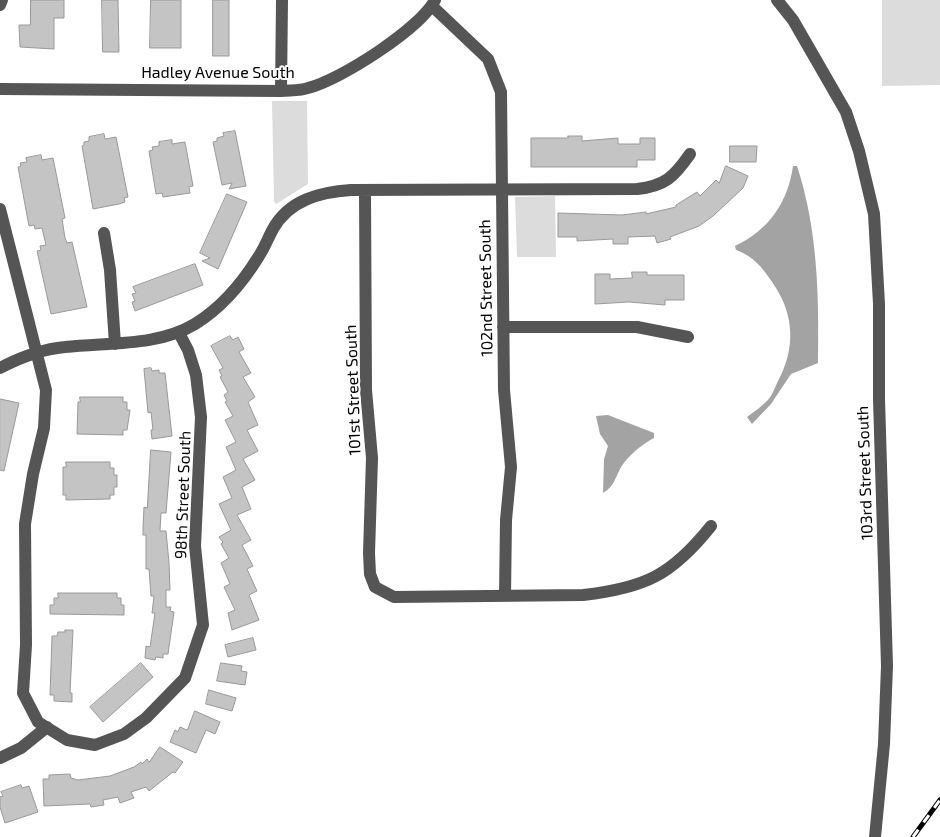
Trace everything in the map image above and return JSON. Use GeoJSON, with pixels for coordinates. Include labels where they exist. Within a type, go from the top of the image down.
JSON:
{"type":"FeatureCollection","features":[{"type":"Feature","properties":{"kind":"street"},"geometry":{"type":"LineString","coordinates":[[0,5],[2,0]]}},
{"type":"Feature","properties":{"kind":"street"},"geometry":{"type":"LineString","coordinates":[[281,90],[282,0]]}},
{"type":"Feature","properties":{"kind":"street","name":"103rd Street South"},"geometry":{"type":"LineString","coordinates":[[776,0],[793,20],[846,112],[859,151],[874,214],[879,304],[878,399],[886,666],[884,744],[875,837]]}},
{"type":"Feature","properties":{"kind":"street","name":"Hadley Avenue South"},"geometry":{"type":"LineString","coordinates":[[0,89],[281,90],[308,88],[372,56],[434,3]]}},
{"type":"Feature","properties":{"kind":"street","name":"102nd Street South"},"geometry":{"type":"LineString","coordinates":[[434,3],[488,59],[501,92],[504,390],[511,467],[506,520],[505,596]]}},
{"type":"Feature","properties":{"kind":"street"},"geometry":{"type":"LineString","coordinates":[[0,368],[36,354],[63,347],[115,344],[179,333],[196,324],[240,285],[260,256],[281,216],[312,196],[329,192],[365,190],[637,189],[654,187],[678,172],[690,154]]}},
{"type":"Feature","properties":{"kind":"street","name":"101st Street South"},"geometry":{"type":"LineString","coordinates":[[365,190],[366,390],[372,458],[370,574],[375,587],[394,597],[505,596]]}},
{"type":"Feature","properties":{"kind":"street","name":"98th Street South"},"geometry":{"type":"LineString","coordinates":[[0,209],[46,390],[44,428],[33,474],[26,524],[24,693],[38,722],[67,740],[95,745],[124,734],[146,718],[185,678],[195,655],[203,625],[195,546],[201,417],[196,375],[179,333]]}},
{"type":"Feature","properties":{"kind":"street"},"geometry":{"type":"LineString","coordinates":[[104,232],[110,270],[115,344]]}},
{"type":"Feature","properties":{"kind":"street"},"geometry":{"type":"LineString","coordinates":[[503,327],[637,327],[661,330],[688,337]]}},
{"type":"Feature","properties":{"kind":"street"},"geometry":{"type":"LineString","coordinates":[[505,596],[584,595],[611,592],[642,584],[663,574],[686,556],[711,526]]}},
{"type":"Feature","properties":{"kind":"street"},"geometry":{"type":"LineString","coordinates":[[0,758],[21,748],[47,727]]}},
{"type":"Feature","properties":{"kind":"shaded area"},"geometry":{"type":"Polygon","coordinates":[[[882,0],[940,0],[940,85],[882,86],[882,0]]]}},
{"type":"Feature","properties":{"kind":"shaded area"},"geometry":{"type":"Polygon","coordinates":[[[272,101],[307,101],[308,184],[276,204],[274,201],[272,101]]]}},
{"type":"Feature","properties":{"kind":"shaded area"},"geometry":{"type":"Polygon","coordinates":[[[793,166],[797,166],[804,190],[813,239],[816,263],[818,363],[791,374],[771,404],[752,424],[747,417],[768,400],[783,370],[790,345],[789,319],[780,294],[765,272],[747,255],[736,250],[735,246],[758,232],[775,213],[787,191],[793,166]]]}},
{"type":"Feature","properties":{"kind":"shaded area"},"geometry":{"type":"Polygon","coordinates":[[[555,196],[556,257],[517,257],[515,197],[555,196]]]}},
{"type":"Feature","properties":{"kind":"shaded area"},"geometry":{"type":"Polygon","coordinates":[[[608,415],[654,433],[654,438],[628,458],[612,485],[603,493],[604,459],[608,446],[600,434],[596,416],[608,415]]]}},
{"type":"Feature","properties":{"kind":"building"},"geometry":{"type":"Polygon","coordinates":[[[31,0],[64,0],[64,18],[54,18],[54,49],[20,47],[19,25],[30,25],[31,0]]]}},
{"type":"Feature","properties":{"kind":"building"},"geometry":{"type":"Polygon","coordinates":[[[102,0],[118,0],[119,52],[103,52],[102,0]]]}},
{"type":"Feature","properties":{"kind":"building"},"geometry":{"type":"Polygon","coordinates":[[[151,0],[181,0],[181,48],[150,48],[151,0]]]}},
{"type":"Feature","properties":{"kind":"building"},"geometry":{"type":"Polygon","coordinates":[[[213,0],[229,0],[229,56],[213,56],[213,0]]]}},
{"type":"Feature","properties":{"kind":"building"},"geometry":{"type":"Polygon","coordinates":[[[235,131],[246,186],[229,189],[232,183],[222,185],[213,142],[217,141],[217,138],[224,136],[223,133],[235,131]]]}},
{"type":"Feature","properties":{"kind":"building"},"geometry":{"type":"Polygon","coordinates":[[[104,134],[105,139],[116,137],[128,197],[124,198],[125,202],[93,209],[82,146],[84,142],[89,141],[89,137],[104,134]]]}},
{"type":"Feature","properties":{"kind":"building"},"geometry":{"type":"Polygon","coordinates":[[[568,136],[582,136],[582,141],[618,138],[618,144],[640,144],[640,138],[655,138],[655,160],[637,160],[637,167],[531,167],[531,138],[568,138],[568,136]]]}},
{"type":"Feature","properties":{"kind":"building"},"geometry":{"type":"Polygon","coordinates":[[[172,140],[172,144],[185,142],[193,186],[189,187],[190,193],[163,197],[162,193],[156,194],[149,151],[153,150],[152,147],[159,146],[159,142],[172,140]]]}},
{"type":"Feature","properties":{"kind":"building"},"geometry":{"type":"Polygon","coordinates":[[[730,146],[757,146],[756,162],[730,162],[730,146]]]}},
{"type":"Feature","properties":{"kind":"building"},"geometry":{"type":"Polygon","coordinates":[[[41,155],[42,160],[53,158],[65,218],[62,219],[65,238],[67,243],[72,242],[87,307],[51,314],[37,251],[41,250],[40,246],[46,245],[42,228],[35,229],[34,225],[29,226],[18,167],[21,166],[20,163],[27,162],[26,158],[41,155]]]}},
{"type":"Feature","properties":{"kind":"building"},"geometry":{"type":"Polygon","coordinates":[[[726,166],[748,176],[743,188],[713,216],[699,226],[670,237],[671,239],[657,243],[655,236],[628,237],[628,244],[613,244],[613,239],[577,241],[577,237],[558,237],[558,213],[622,215],[646,212],[646,214],[676,207],[676,205],[697,192],[700,196],[716,180],[719,183],[726,166]]]}},
{"type":"Feature","properties":{"kind":"building"},"geometry":{"type":"Polygon","coordinates":[[[227,194],[247,202],[218,269],[202,261],[210,258],[200,253],[227,194]]]}},
{"type":"Feature","properties":{"kind":"building"},"geometry":{"type":"Polygon","coordinates":[[[195,264],[203,285],[135,311],[132,302],[135,301],[132,294],[136,293],[133,287],[195,264]]]}},
{"type":"Feature","properties":{"kind":"building"},"geometry":{"type":"Polygon","coordinates":[[[632,272],[647,272],[647,275],[684,275],[684,300],[665,300],[665,305],[629,302],[595,304],[595,274],[610,274],[610,279],[632,278],[632,272]]]}},
{"type":"Feature","properties":{"kind":"building"},"geometry":{"type":"Polygon","coordinates":[[[230,336],[233,340],[238,337],[244,349],[239,352],[251,373],[243,377],[255,397],[248,402],[258,425],[247,430],[258,451],[243,459],[255,480],[242,487],[251,509],[237,515],[251,540],[242,545],[253,566],[247,569],[257,591],[249,595],[259,620],[232,630],[228,613],[235,610],[224,587],[230,584],[221,563],[229,558],[219,537],[231,530],[219,504],[232,498],[223,477],[236,470],[226,447],[236,442],[225,420],[233,416],[225,402],[227,401],[224,395],[228,392],[220,377],[222,376],[219,370],[223,368],[211,346],[230,336]]]}},
{"type":"Feature","properties":{"kind":"building"},"geometry":{"type":"Polygon","coordinates":[[[151,368],[152,371],[159,370],[159,373],[165,373],[172,436],[152,439],[151,412],[148,413],[144,369],[151,368]]]}},
{"type":"Feature","properties":{"kind":"building"},"geometry":{"type":"Polygon","coordinates":[[[80,397],[123,397],[123,402],[127,402],[127,410],[130,410],[127,430],[123,430],[123,435],[77,434],[78,402],[80,402],[80,397]]]}},
{"type":"Feature","properties":{"kind":"building"},"geometry":{"type":"Polygon","coordinates":[[[0,399],[19,403],[4,471],[0,470],[0,399]]]}},
{"type":"Feature","properties":{"kind":"building"},"geometry":{"type":"Polygon","coordinates":[[[151,450],[171,452],[166,513],[161,513],[160,531],[166,531],[169,563],[170,590],[166,590],[166,607],[171,607],[170,611],[174,612],[168,654],[163,654],[163,658],[156,657],[155,660],[145,658],[146,646],[150,647],[155,613],[152,613],[154,596],[151,596],[149,569],[146,569],[146,535],[143,535],[144,507],[147,508],[151,450]]]}},
{"type":"Feature","properties":{"kind":"building"},"geometry":{"type":"Polygon","coordinates":[[[66,462],[110,462],[110,468],[114,468],[114,475],[117,475],[117,487],[114,487],[114,495],[110,495],[110,499],[66,500],[66,495],[63,495],[63,467],[66,467],[66,462]]]}},
{"type":"Feature","properties":{"kind":"building"},"geometry":{"type":"Polygon","coordinates":[[[58,593],[117,593],[117,598],[121,598],[121,605],[124,605],[124,615],[50,614],[50,605],[54,605],[54,598],[58,598],[58,593]]]}},
{"type":"Feature","properties":{"kind":"building"},"geometry":{"type":"Polygon","coordinates":[[[65,630],[73,630],[70,693],[72,693],[72,702],[54,701],[54,695],[50,695],[52,636],[57,636],[58,632],[65,632],[65,630]]]}},
{"type":"Feature","properties":{"kind":"building"},"geometry":{"type":"Polygon","coordinates":[[[253,638],[256,650],[228,657],[225,645],[253,638]]]}},
{"type":"Feature","properties":{"kind":"building"},"geometry":{"type":"Polygon","coordinates":[[[141,663],[153,677],[103,722],[90,707],[141,663]]]}},
{"type":"Feature","properties":{"kind":"building"},"geometry":{"type":"Polygon","coordinates":[[[221,663],[242,666],[241,671],[247,672],[245,685],[217,681],[221,663]]]}},
{"type":"Feature","properties":{"kind":"building"},"geometry":{"type":"Polygon","coordinates":[[[209,690],[236,698],[232,711],[206,704],[209,690]]]}},
{"type":"Feature","properties":{"kind":"building"},"geometry":{"type":"Polygon","coordinates":[[[195,711],[220,722],[215,734],[206,730],[196,753],[170,742],[175,730],[178,732],[180,727],[187,730],[195,711]]]}},
{"type":"Feature","properties":{"kind":"building"},"geometry":{"type":"Polygon","coordinates":[[[160,747],[183,762],[175,773],[173,772],[149,791],[146,787],[131,792],[134,798],[120,803],[118,797],[103,800],[104,805],[91,807],[90,804],[44,806],[43,779],[49,779],[49,775],[70,774],[71,778],[78,780],[110,776],[134,767],[141,762],[142,764],[147,759],[149,762],[160,747]]]}},
{"type":"Feature","properties":{"kind":"building"},"geometry":{"type":"Polygon","coordinates":[[[21,785],[22,788],[29,786],[38,812],[5,823],[0,807],[0,797],[3,796],[1,792],[21,785]]]}},
{"type":"Feature","properties":{"kind":"railway"},"geometry":{"type":"LineString","coordinates":[[913,837],[940,800]]}}]}
